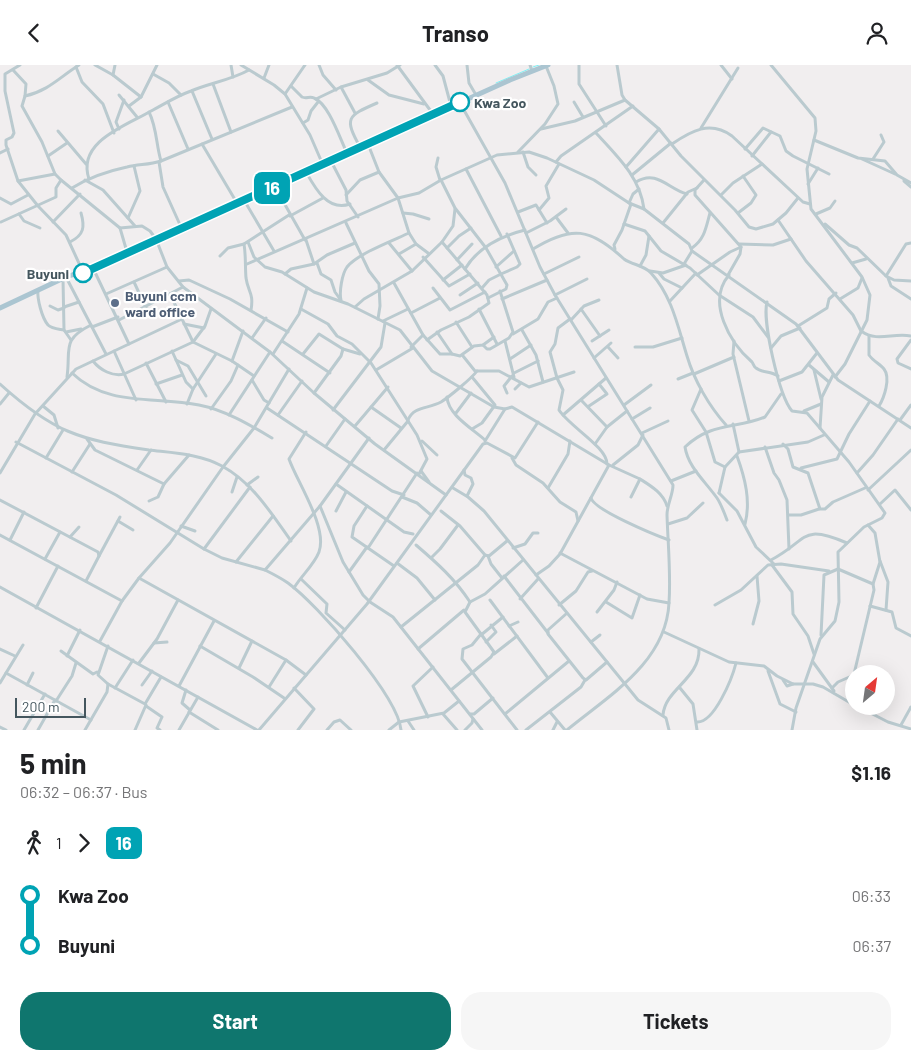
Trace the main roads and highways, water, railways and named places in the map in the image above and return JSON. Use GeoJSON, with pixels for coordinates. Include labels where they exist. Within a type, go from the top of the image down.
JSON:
{"type":"FeatureCollection","features":[{"type":"Feature","properties":{"kind":"main road"},"geometry":{"type":"LineString","coordinates":[[2,307],[64,278],[94,269],[181,227],[547,65]]}},
{"type":"Feature","properties":{"kind":"waterway"},"geometry":{"type":"LineString","coordinates":[[533,67],[539,65]]}},
{"type":"Feature","properties":{"kind":"waterway"},"geometry":{"type":"LineString","coordinates":[[496,83],[529,69]]}},
{"type":"Feature","properties":{"kind":"place","name":"Kwa Zoo"},"geometry":{"type":"Point","coordinates":[460,102]}},
{"type":"Feature","properties":{"kind":"place","name":"Buyuni"},"geometry":{"type":"Point","coordinates":[83,273]}},
{"type":"Feature","properties":{"kind":"place","name":"Buyuni ccm ward office"},"geometry":{"type":"Point","coordinates":[115,303]}}]}
